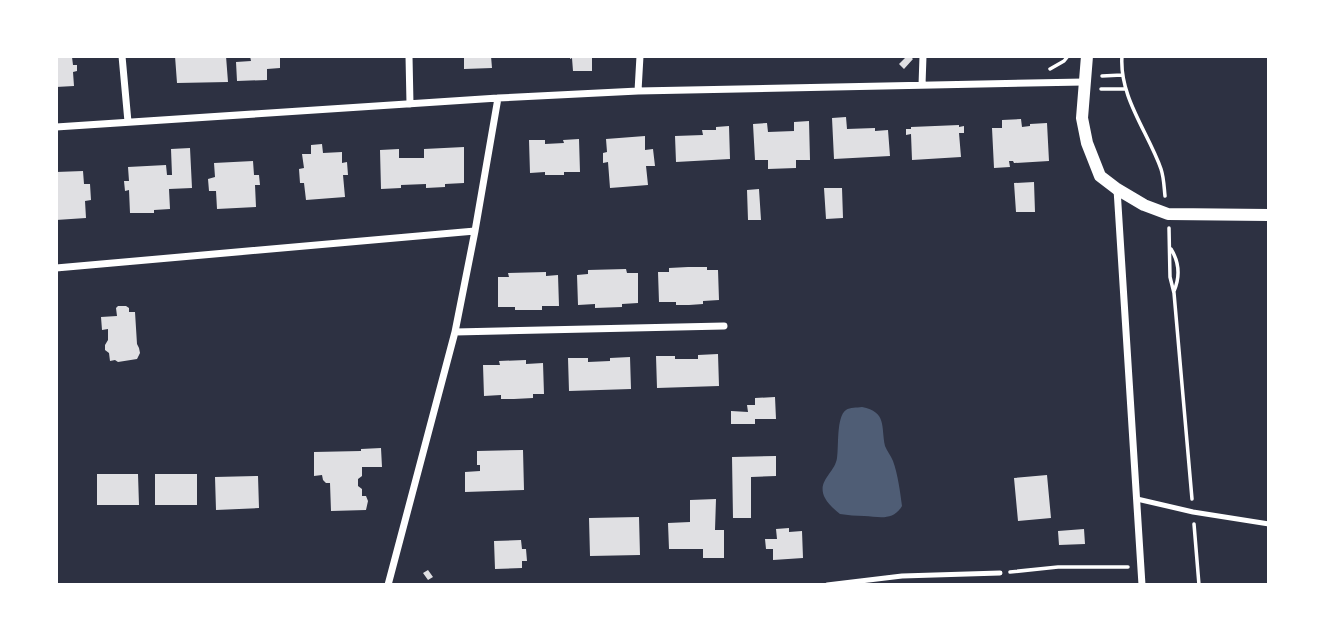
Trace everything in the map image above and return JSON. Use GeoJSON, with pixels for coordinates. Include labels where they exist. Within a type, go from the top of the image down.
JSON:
{"type":"FeatureCollection","features":[{"type":"Feature","properties":{"kind":"street"},"geometry":{"type":"LineString","coordinates":[[122,56],[128,122]]}},
{"type":"Feature","properties":{"kind":"street"},"geometry":{"type":"LineString","coordinates":[[409,56],[410,104]]}},
{"type":"Feature","properties":{"kind":"street"},"geometry":{"type":"LineString","coordinates":[[638,91],[640,56]]}},
{"type":"Feature","properties":{"kind":"street"},"geometry":{"type":"LineString","coordinates":[[922,85],[923,56]]}},
{"type":"Feature","properties":{"kind":"street"},"geometry":{"type":"LineString","coordinates":[[1087,56],[1082,118],[1087,143],[1100,176],[1144,205],[1168,214],[1269,215]]}},
{"type":"Feature","properties":{"kind":"street"},"geometry":{"type":"LineString","coordinates":[[56,127],[638,91],[1084,82]]}},
{"type":"Feature","properties":{"kind":"street"},"geometry":{"type":"LineString","coordinates":[[388,585],[455,332],[498,98]]}},
{"type":"Feature","properties":{"kind":"street"},"geometry":{"type":"LineString","coordinates":[[1117,189],[1142,585]]}},
{"type":"Feature","properties":{"kind":"street"},"geometry":{"type":"LineString","coordinates":[[56,268],[475,231]]}},
{"type":"Feature","properties":{"kind":"street"},"geometry":{"type":"LineString","coordinates":[[455,332],[724,327]]}},
{"type":"Feature","properties":{"kind":"lane"},"geometry":{"type":"LineString","coordinates":[[1137,499],[1193,512],[1269,524]]}},
{"type":"Feature","properties":{"kind":"lane"},"geometry":{"type":"LineString","coordinates":[[827,585],[902,576],[1000,573]]}},
{"type":"Feature","properties":{"kind":"path"},"geometry":{"type":"LineString","coordinates":[[1048,69],[1068,56]]}},
{"type":"Feature","properties":{"kind":"path"},"geometry":{"type":"LineString","coordinates":[[1122,56],[1121,68],[1126,89],[1161,171],[1166,203]]}},
{"type":"Feature","properties":{"kind":"path"},"geometry":{"type":"LineString","coordinates":[[1084,82],[1098,90],[1126,89]]}},
{"type":"Feature","properties":{"kind":"path"},"geometry":{"type":"LineString","coordinates":[[1169,224],[1170,276],[1174,293],[1199,585]]}},
{"type":"Feature","properties":{"kind":"path"},"geometry":{"type":"LineString","coordinates":[[1171,247],[1178,267],[1174,293]]}},
{"type":"Feature","properties":{"kind":"path"},"geometry":{"type":"LineString","coordinates":[[1000,573],[1058,567],[1141,567]]}},
{"type":"Feature","properties":{"kind":"water"},"geometry":{"type":"Polygon","coordinates":[[[862,407],[876,412],[879,416],[885,446],[896,472],[902,506],[890,516],[840,514],[828,502],[823,492],[824,482],[836,463],[839,425],[843,414],[849,408],[862,407]]]}},
{"type":"Feature","properties":{"kind":"building"},"geometry":{"type":"Polygon","coordinates":[[[175,56],[226,56],[228,82],[177,83],[175,56]]]}},
{"type":"Feature","properties":{"kind":"building"},"geometry":{"type":"Polygon","coordinates":[[[250,56],[280,56],[280,68],[267,69],[267,80],[237,81],[236,62],[251,61],[250,56]]]}},
{"type":"Feature","properties":{"kind":"building"},"geometry":{"type":"Polygon","coordinates":[[[464,56],[491,56],[492,68],[464,69],[464,56]]]}},
{"type":"Feature","properties":{"kind":"building"},"geometry":{"type":"Polygon","coordinates":[[[570,56],[592,56],[592,71],[573,71],[570,56]]]}},
{"type":"Feature","properties":{"kind":"building"},"geometry":{"type":"Polygon","coordinates":[[[907,56],[913,59],[904,69],[899,64],[907,56]]]}},
{"type":"Feature","properties":{"kind":"building"},"geometry":{"type":"Polygon","coordinates":[[[56,57],[72,57],[73,65],[77,65],[77,71],[73,72],[74,86],[56,87],[56,57]]]}},
{"type":"Feature","properties":{"kind":"building"},"geometry":{"type":"Polygon","coordinates":[[[846,117],[847,129],[888,130],[890,156],[834,159],[832,118],[846,117]]]}},
{"type":"Feature","properties":{"kind":"building"},"geometry":{"type":"Polygon","coordinates":[[[1021,119],[1022,127],[1047,123],[1049,161],[1009,161],[1010,167],[994,168],[992,128],[1002,128],[1002,120],[1021,119]]]}},
{"type":"Feature","properties":{"kind":"building"},"geometry":{"type":"Polygon","coordinates":[[[809,121],[810,160],[796,160],[796,168],[768,169],[768,160],[755,160],[753,124],[767,123],[768,132],[794,131],[794,122],[809,121]]]}},
{"type":"Feature","properties":{"kind":"building"},"geometry":{"type":"Polygon","coordinates":[[[729,126],[730,159],[676,162],[675,136],[703,135],[702,130],[729,126]]]}},
{"type":"Feature","properties":{"kind":"building"},"geometry":{"type":"Polygon","coordinates":[[[964,126],[964,133],[959,133],[961,157],[912,160],[911,134],[906,135],[906,129],[964,126]]]}},
{"type":"Feature","properties":{"kind":"building"},"geometry":{"type":"Polygon","coordinates":[[[645,136],[645,150],[653,149],[655,166],[646,166],[648,185],[610,188],[608,162],[603,163],[603,153],[607,152],[606,139],[645,136]]]}},
{"type":"Feature","properties":{"kind":"building"},"geometry":{"type":"Polygon","coordinates":[[[579,139],[580,172],[564,172],[564,175],[530,173],[529,140],[545,140],[545,144],[579,139]]]}},
{"type":"Feature","properties":{"kind":"building"},"geometry":{"type":"Polygon","coordinates":[[[322,144],[323,153],[342,152],[342,163],[347,162],[348,175],[343,175],[345,197],[306,200],[304,183],[300,183],[299,169],[304,168],[302,154],[311,154],[311,145],[322,144]]]}},
{"type":"Feature","properties":{"kind":"building"},"geometry":{"type":"Polygon","coordinates":[[[464,147],[464,183],[445,184],[445,187],[426,188],[426,184],[381,189],[380,150],[399,149],[399,158],[424,158],[424,149],[464,147]]]}},
{"type":"Feature","properties":{"kind":"building"},"geometry":{"type":"Polygon","coordinates":[[[190,148],[192,188],[169,189],[170,209],[154,210],[154,213],[130,213],[129,190],[125,191],[124,181],[129,181],[128,167],[166,165],[167,175],[172,175],[171,149],[190,148]]]}},
{"type":"Feature","properties":{"kind":"building"},"geometry":{"type":"Polygon","coordinates":[[[253,161],[254,175],[259,175],[260,185],[255,185],[256,207],[217,209],[216,191],[209,191],[208,179],[215,177],[214,163],[253,161]]]}},
{"type":"Feature","properties":{"kind":"building"},"geometry":{"type":"Polygon","coordinates":[[[83,171],[84,184],[90,184],[91,200],[85,201],[86,218],[56,220],[56,172],[83,171]]]}},
{"type":"Feature","properties":{"kind":"building"},"geometry":{"type":"Polygon","coordinates":[[[1034,182],[1035,212],[1016,212],[1014,183],[1034,182]]]}},
{"type":"Feature","properties":{"kind":"building"},"geometry":{"type":"Polygon","coordinates":[[[824,188],[842,188],[843,218],[826,219],[824,188]]]}},
{"type":"Feature","properties":{"kind":"building"},"geometry":{"type":"Polygon","coordinates":[[[759,189],[761,220],[748,220],[747,190],[759,189]]]}},
{"type":"Feature","properties":{"kind":"building"},"geometry":{"type":"Polygon","coordinates":[[[707,267],[707,270],[718,270],[719,300],[689,305],[659,302],[658,272],[669,272],[669,268],[707,267]]]}},
{"type":"Feature","properties":{"kind":"building"},"geometry":{"type":"Polygon","coordinates":[[[626,269],[627,273],[638,273],[638,303],[622,304],[622,307],[595,308],[595,304],[578,305],[577,275],[588,274],[588,270],[626,269]]]}},
{"type":"Feature","properties":{"kind":"building"},"geometry":{"type":"Polygon","coordinates":[[[546,272],[546,276],[558,275],[559,306],[542,306],[542,310],[498,307],[498,277],[509,277],[508,273],[546,272]]]}},
{"type":"Feature","properties":{"kind":"building"},"geometry":{"type":"Polygon","coordinates":[[[118,306],[126,306],[129,312],[135,312],[140,353],[137,359],[110,361],[109,353],[105,350],[108,329],[102,330],[101,317],[117,316],[118,306]]]}},
{"type":"Feature","properties":{"kind":"building"},"geometry":{"type":"Polygon","coordinates":[[[718,354],[719,386],[657,388],[656,356],[698,359],[698,355],[718,354]]]}},
{"type":"Feature","properties":{"kind":"building"},"geometry":{"type":"Polygon","coordinates":[[[630,357],[631,389],[569,391],[568,358],[588,358],[588,362],[630,357]]]}},
{"type":"Feature","properties":{"kind":"building"},"geometry":{"type":"Polygon","coordinates":[[[526,360],[526,364],[543,363],[544,394],[533,394],[533,398],[514,399],[501,399],[501,395],[484,396],[483,365],[500,365],[499,361],[526,360]]]}},
{"type":"Feature","properties":{"kind":"building"},"geometry":{"type":"Polygon","coordinates":[[[775,397],[776,419],[755,419],[755,424],[731,424],[731,411],[748,412],[747,405],[755,405],[755,398],[775,397]]]}},
{"type":"Feature","properties":{"kind":"building"},"geometry":{"type":"Polygon","coordinates":[[[381,448],[382,467],[362,467],[362,476],[358,479],[362,496],[366,496],[368,501],[366,510],[331,511],[330,483],[323,480],[322,475],[314,476],[314,452],[381,448]]]}},
{"type":"Feature","properties":{"kind":"building"},"geometry":{"type":"Polygon","coordinates":[[[523,450],[524,490],[465,492],[465,472],[480,471],[477,451],[523,450]]]}},
{"type":"Feature","properties":{"kind":"building"},"geometry":{"type":"Polygon","coordinates":[[[776,456],[776,476],[751,477],[751,518],[733,518],[732,457],[776,456]]]}},
{"type":"Feature","properties":{"kind":"building"},"geometry":{"type":"Polygon","coordinates":[[[97,474],[138,474],[139,505],[97,505],[97,474]]]}},
{"type":"Feature","properties":{"kind":"building"},"geometry":{"type":"Polygon","coordinates":[[[155,474],[197,474],[197,505],[155,505],[155,474]]]}},
{"type":"Feature","properties":{"kind":"building"},"geometry":{"type":"Polygon","coordinates":[[[1047,475],[1051,518],[1018,521],[1014,478],[1047,475]]]}},
{"type":"Feature","properties":{"kind":"building"},"geometry":{"type":"Polygon","coordinates":[[[258,476],[259,508],[216,510],[215,477],[258,476]]]}},
{"type":"Feature","properties":{"kind":"building"},"geometry":{"type":"Polygon","coordinates":[[[716,499],[715,530],[724,530],[724,558],[703,558],[703,549],[669,549],[668,523],[690,522],[690,500],[716,499]]]}},
{"type":"Feature","properties":{"kind":"building"},"geometry":{"type":"Polygon","coordinates":[[[639,517],[640,555],[590,556],[589,518],[639,517]]]}},
{"type":"Feature","properties":{"kind":"building"},"geometry":{"type":"Polygon","coordinates":[[[789,528],[789,532],[802,531],[803,558],[773,560],[773,549],[766,549],[765,539],[777,539],[776,529],[789,528]]]}},
{"type":"Feature","properties":{"kind":"building"},"geometry":{"type":"Polygon","coordinates":[[[1084,529],[1085,544],[1059,545],[1058,531],[1084,529]]]}},
{"type":"Feature","properties":{"kind":"building"},"geometry":{"type":"Polygon","coordinates":[[[521,540],[522,549],[526,549],[527,561],[522,561],[522,568],[495,569],[494,541],[521,540]]]}},
{"type":"Feature","properties":{"kind":"building"},"geometry":{"type":"Polygon","coordinates":[[[428,570],[433,577],[428,580],[423,573],[428,570]]]}}]}
